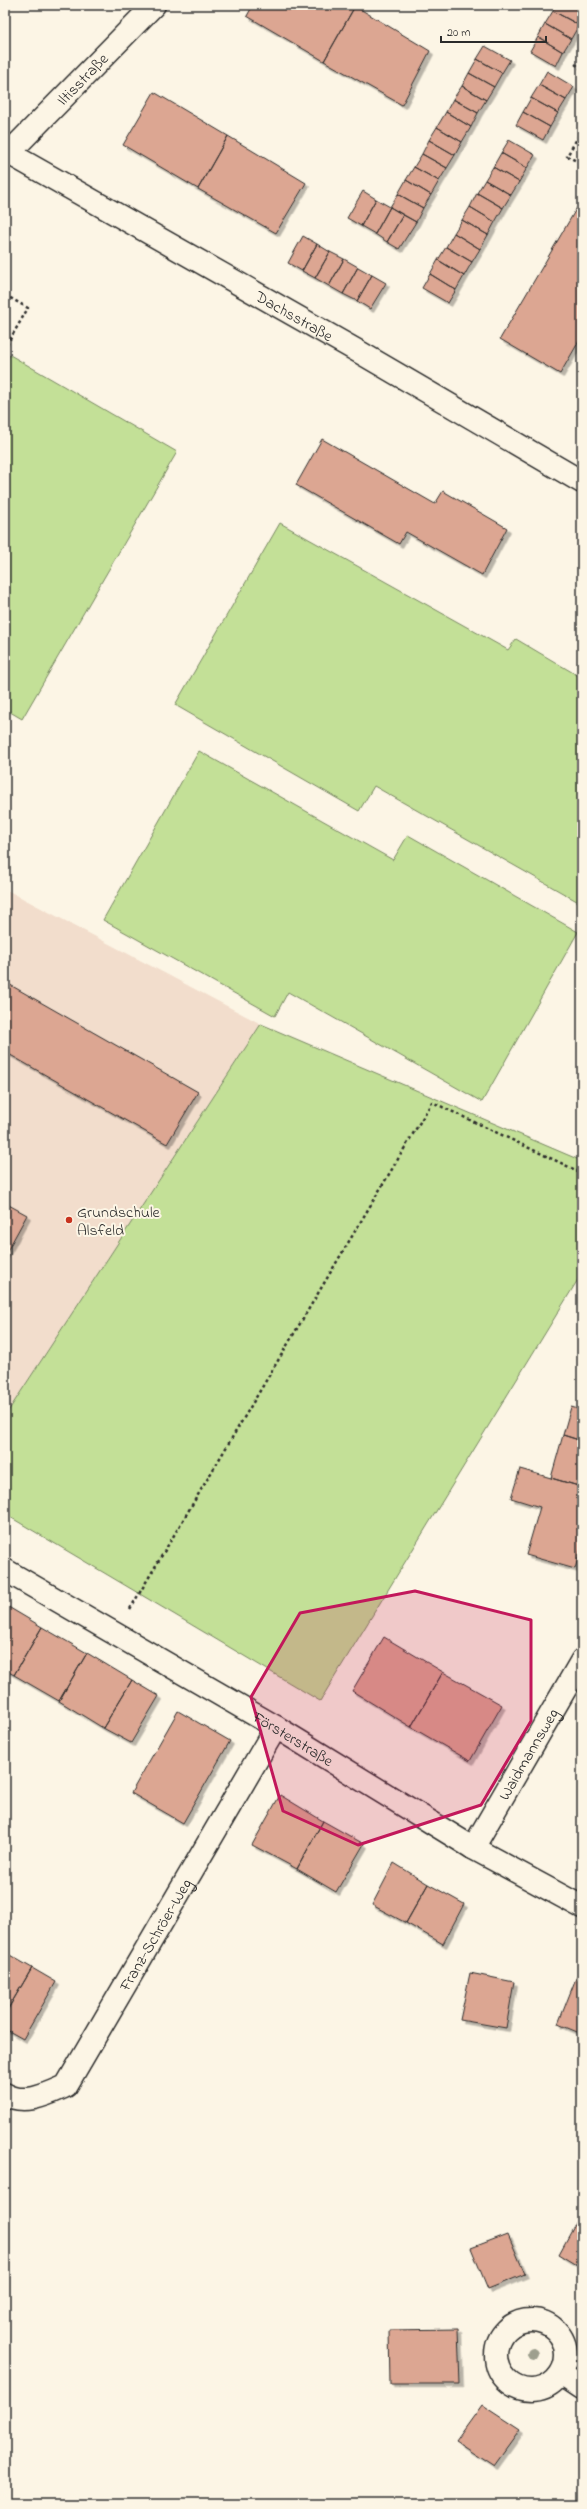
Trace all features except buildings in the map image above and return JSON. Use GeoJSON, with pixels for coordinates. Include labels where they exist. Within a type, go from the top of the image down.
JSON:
{"type":"FeatureCollection","features":[{"type":"Feature","properties":{"kind":"street","name":"Iltisstraße"},"geometry":{"type":"LineString","coordinates":[[7,152],[154,5]]}},
{"type":"Feature","properties":{"kind":"street","name":"Dachsstraße"},"geometry":{"type":"LineString","coordinates":[[7,152],[354,349],[582,482]]}},
{"type":"Feature","properties":{"kind":"street","name":"Försterstraße"},"geometry":{"type":"LineString","coordinates":[[5,1570],[276,1727],[473,1848],[582,1907]]}},
{"type":"Feature","properties":{"kind":"street","name":"Waidmannsweg"},"geometry":{"type":"LineString","coordinates":[[473,1848],[582,1660]]}},
{"type":"Feature","properties":{"kind":"street","name":"Franz-Schröer-Weg"},"geometry":{"type":"LineString","coordinates":[[5,2094],[12,2098],[42,2098],[66,2086],[276,1727]]}},
{"type":"Feature","properties":{"kind":"street"},"geometry":{"type":"LineString","coordinates":[[561,2374],[582,2388]]}},
{"type":"Feature","properties":{"kind":"path"},"geometry":{"type":"LineString","coordinates":[[575,64],[582,69]]}},
{"type":"Feature","properties":{"kind":"path"},"geometry":{"type":"LineString","coordinates":[[582,130],[567,156],[582,164]]}},
{"type":"Feature","properties":{"kind":"path"},"geometry":{"type":"LineString","coordinates":[[5,295],[28,308],[5,348]]}},
{"type":"Feature","properties":{"kind":"path"},"geometry":{"type":"LineString","coordinates":[[115,1634],[432,1102],[582,1173]]}},
{"type":"Feature","properties":{"kind":"highlighted area"},"geometry":{"type":"Polygon","coordinates":[[[415,1591],[531,1620],[531,1721],[481,1805],[358,1845],[283,1811],[251,1697],[300,1613],[415,1591]]]}},
{"type":"Feature","properties":{"kind":"shaded area","name":"Grundschule Alsfeld"},"geometry":{"type":"Polygon","coordinates":[[[5,889],[261,1024],[5,1416],[5,889]]]}},
{"type":"Feature","properties":{"kind":"green space"},"geometry":{"type":"Polygon","coordinates":[[[10,355],[177,452],[22,719],[5,709],[5,363],[10,355]]]}},
{"type":"Feature","properties":{"kind":"green space"},"geometry":{"type":"Polygon","coordinates":[[[280,523],[508,650],[516,639],[582,678],[582,904],[374,786],[359,811],[175,705],[280,523]]]}},
{"type":"Feature","properties":{"kind":"green space"},"geometry":{"type":"Polygon","coordinates":[[[199,751],[393,860],[408,835],[578,932],[482,1102],[288,992],[275,1016],[103,920],[199,751]]]}},
{"type":"Feature","properties":{"kind":"green space"},"geometry":{"type":"Polygon","coordinates":[[[261,1024],[582,1161],[582,1273],[320,1701],[5,1514],[5,1416],[261,1024]]]}},
{"type":"Feature","properties":{"kind":"place","name":"Grundschule Alsfeld"},"geometry":{"type":"Point","coordinates":[69,1220]}}]}
